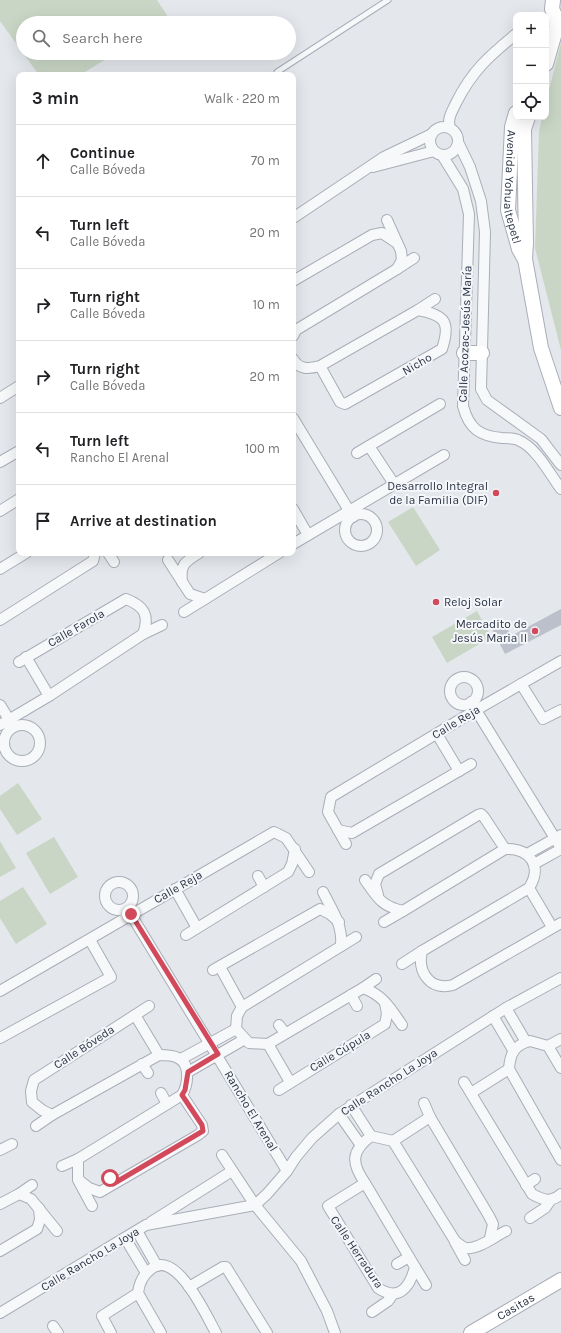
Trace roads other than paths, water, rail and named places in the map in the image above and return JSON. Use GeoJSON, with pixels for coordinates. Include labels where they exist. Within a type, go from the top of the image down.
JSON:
{"type":"FeatureCollection","features":[{"type":"Feature","properties":{"kind":"main road"},"geometry":{"type":"LineString","coordinates":[[548,48],[551,14]]}},
{"type":"Feature","properties":{"kind":"main road","name":"Avenida Yohualtepetl"},"geometry":{"type":"LineString","coordinates":[[521,124],[526,243],[525,259],[541,348],[561,408]]}},
{"type":"Feature","properties":{"kind":"main road"},"geometry":{"type":"LineString","coordinates":[[464,353],[482,353]]}},
{"type":"Feature","properties":{"kind":"main road","name":"Casitas"},"geometry":{"type":"LineString","coordinates":[[471,1333],[561,1280]]}},
{"type":"Feature","properties":{"kind":"street"},"geometry":{"type":"LineString","coordinates":[[450,128],[448,120],[465,84],[485,59],[513,36]]}},
{"type":"Feature","properties":{"kind":"street"},"geometry":{"type":"LineString","coordinates":[[296,216],[384,157],[432,134],[441,127],[450,128],[456,133],[458,142],[452,153],[438,153],[369,168]]}},
{"type":"Feature","properties":{"kind":"street"},"geometry":{"type":"LineString","coordinates":[[432,134],[430,146],[438,153]]}},
{"type":"Feature","properties":{"kind":"street","name":"Calle Acozac-Jesús María"},"geometry":{"type":"LineString","coordinates":[[458,142],[470,167],[481,201],[485,232],[481,389],[487,400],[541,439],[561,465]]}},
{"type":"Feature","properties":{"kind":"street","name":"Calle Acozac-Jesús María"},"geometry":{"type":"LineString","coordinates":[[438,153],[463,189],[469,214],[463,406],[466,418],[474,428],[488,437],[518,440],[534,452],[561,489]]}},
{"type":"Feature","properties":{"kind":"street"},"geometry":{"type":"LineString","coordinates":[[387,220],[398,244],[402,260],[397,269]]}},
{"type":"Feature","properties":{"kind":"street"},"geometry":{"type":"LineString","coordinates":[[296,279],[372,235],[382,233],[398,244]]}},
{"type":"Feature","properties":{"kind":"street"},"geometry":{"type":"LineString","coordinates":[[296,329],[414,258]]}},
{"type":"Feature","properties":{"kind":"street"},"geometry":{"type":"LineString","coordinates":[[296,363],[309,369],[320,366],[435,299]]}},
{"type":"Feature","properties":{"kind":"street","name":"Nicho"},"geometry":{"type":"LineString","coordinates":[[320,366],[340,402],[345,404],[363,395],[442,349],[446,336],[446,324],[442,317],[433,313],[418,310]]}},
{"type":"Feature","properties":{"kind":"street"},"geometry":{"type":"LineString","coordinates":[[0,398],[16,388]]}},
{"type":"Feature","properties":{"kind":"street"},"geometry":{"type":"LineString","coordinates":[[357,453],[440,404]]}},
{"type":"Feature","properties":{"kind":"street"},"geometry":{"type":"LineString","coordinates":[[296,423],[351,514]]}},
{"type":"Feature","properties":{"kind":"street"},"geometry":{"type":"LineString","coordinates":[[369,446],[394,484]]}},
{"type":"Feature","properties":{"kind":"street"},"geometry":{"type":"LineString","coordinates":[[0,462],[16,453]]}},
{"type":"Feature","properties":{"kind":"street"},"geometry":{"type":"LineString","coordinates":[[296,542],[351,514],[394,484],[444,455]]}},
{"type":"Feature","properties":{"kind":"street"},"geometry":{"type":"LineString","coordinates":[[0,511],[16,501]]}},
{"type":"Feature","properties":{"kind":"street"},"geometry":{"type":"LineString","coordinates":[[296,514],[308,535]]}},
{"type":"Feature","properties":{"kind":"street"},"geometry":{"type":"LineString","coordinates":[[0,569],[21,556]]}},
{"type":"Feature","properties":{"kind":"street"},"geometry":{"type":"LineString","coordinates":[[1,616],[93,561],[94,556]]}},
{"type":"Feature","properties":{"kind":"street"},"geometry":{"type":"LineString","coordinates":[[182,584],[181,572],[184,562],[194,556]]}},
{"type":"Feature","properties":{"kind":"street"},"geometry":{"type":"LineString","coordinates":[[184,612],[274,556]]}},
{"type":"Feature","properties":{"kind":"street"},"geometry":{"type":"LineString","coordinates":[[168,560],[182,584],[190,594],[205,598]]}},
{"type":"Feature","properties":{"kind":"street","name":"Calle Farola"},"geometry":{"type":"LineString","coordinates":[[49,696],[22,660],[99,619],[126,599],[137,604],[144,613],[147,624],[143,634]]}},
{"type":"Feature","properties":{"kind":"street"},"geometry":{"type":"LineString","coordinates":[[0,705],[8,724],[116,647],[162,625]]}},
{"type":"Feature","properties":{"kind":"street","name":"Calle Reja"},"geometry":{"type":"LineString","coordinates":[[338,830],[328,812],[332,797],[437,734],[474,706],[521,684],[561,661]]}},
{"type":"Feature","properties":{"kind":"street"},"geometry":{"type":"LineString","coordinates":[[521,684],[543,719],[561,710]]}},
{"type":"Feature","properties":{"kind":"street"},"geometry":{"type":"LineString","coordinates":[[474,706],[558,837],[561,849],[530,859]]}},
{"type":"Feature","properties":{"kind":"street"},"geometry":{"type":"LineString","coordinates":[[437,734],[459,770]]}},
{"type":"Feature","properties":{"kind":"street"},"geometry":{"type":"LineString","coordinates":[[338,830],[352,832],[471,764]]}},
{"type":"Feature","properties":{"kind":"street"},"geometry":{"type":"LineString","coordinates":[[378,899],[375,884],[379,874],[392,871],[481,814],[505,849]]}},
{"type":"Feature","properties":{"kind":"street"},"geometry":{"type":"LineString","coordinates":[[338,830],[346,844]]}},
{"type":"Feature","properties":{"kind":"street","name":"Calle Reja"},"geometry":{"type":"LineString","coordinates":[[0,991],[90,940],[129,911],[248,853],[274,832],[286,838],[295,850]]}},
{"type":"Feature","properties":{"kind":"street"},"geometry":{"type":"LineString","coordinates":[[530,859],[558,837]]}},
{"type":"Feature","properties":{"kind":"street"},"geometry":{"type":"LineString","coordinates":[[384,922],[403,911],[410,900],[505,849],[513,849],[530,859],[535,875],[529,888],[439,947],[422,951],[402,964]]}},
{"type":"Feature","properties":{"kind":"street"},"geometry":{"type":"LineString","coordinates":[[295,850],[309,872]]}},
{"type":"Feature","properties":{"kind":"street"},"geometry":{"type":"LineString","coordinates":[[186,934],[288,872],[292,864],[295,850]]}},
{"type":"Feature","properties":{"kind":"street"},"geometry":{"type":"LineString","coordinates":[[258,876],[264,886]]}},
{"type":"Feature","properties":{"kind":"street"},"geometry":{"type":"LineString","coordinates":[[366,880],[378,899],[388,908],[403,911]]}},
{"type":"Feature","properties":{"kind":"street"},"geometry":{"type":"LineString","coordinates":[[422,951],[421,964],[425,976],[434,984],[442,986],[453,984],[457,977],[556,925],[529,888]]}},
{"type":"Feature","properties":{"kind":"street"},"geometry":{"type":"LineString","coordinates":[[175,889],[197,928]]}},
{"type":"Feature","properties":{"kind":"street"},"geometry":{"type":"LineString","coordinates":[[323,892],[339,922],[342,934],[341,946]]}},
{"type":"Feature","properties":{"kind":"street"},"geometry":{"type":"LineString","coordinates":[[242,1007],[216,968],[307,921],[320,909],[330,914],[339,922]]}},
{"type":"Feature","properties":{"kind":"street","name":"Rancho El Arenal"},"geometry":{"type":"LineString","coordinates":[[129,911],[218,1054],[287,1171]]}},
{"type":"Feature","properties":{"kind":"street"},"geometry":{"type":"LineString","coordinates":[[356,937],[341,946],[326,951],[263,1001],[242,1007],[237,1016],[241,1034],[249,1043],[268,1044],[282,1029],[351,995],[376,979]]}},
{"type":"Feature","properties":{"kind":"street"},"geometry":{"type":"LineString","coordinates":[[0,1038],[111,978],[90,940]]}},
{"type":"Feature","properties":{"kind":"street","name":"Calle Rancho La Joya"},"geometry":{"type":"LineString","coordinates":[[0,1312],[142,1228],[255,1205],[287,1171],[296,1157],[312,1138],[352,1105],[506,1008],[561,978]]}},
{"type":"Feature","properties":{"kind":"street"},"geometry":{"type":"LineString","coordinates":[[363,988],[375,992],[385,1001],[402,1025]]}},
{"type":"Feature","properties":{"kind":"street"},"geometry":{"type":"LineString","coordinates":[[351,995],[356,1006]]}},
{"type":"Feature","properties":{"kind":"street","name":"Calle Cúpula"},"geometry":{"type":"LineString","coordinates":[[279,1090],[370,1028],[385,1024],[387,1014],[385,1001]]}},
{"type":"Feature","properties":{"kind":"street"},"geometry":{"type":"LineString","coordinates":[[149,1006],[135,1015],[159,1055]]}},
{"type":"Feature","properties":{"kind":"street"},"geometry":{"type":"LineString","coordinates":[[506,1008],[526,1042]]}},
{"type":"Feature","properties":{"kind":"street","name":"Calle Bóveda"},"geometry":{"type":"LineString","coordinates":[[52,1115],[42,1110],[32,1102],[31,1091],[34,1080],[135,1015]]}},
{"type":"Feature","properties":{"kind":"street"},"geometry":{"type":"LineString","coordinates":[[493,1016],[513,1050]]}},
{"type":"Feature","properties":{"kind":"street"},"geometry":{"type":"LineString","coordinates":[[181,1059],[211,1043],[241,1034]]}},
{"type":"Feature","properties":{"kind":"street"},"geometry":{"type":"LineString","coordinates":[[188,1072],[218,1054],[241,1034]]}},
{"type":"Feature","properties":{"kind":"street"},"geometry":{"type":"LineString","coordinates":[[559,1163],[509,1069],[510,1057],[513,1050],[526,1042],[530,1041],[548,1046],[561,1039]]}},
{"type":"Feature","properties":{"kind":"street"},"geometry":{"type":"LineString","coordinates":[[268,1044],[290,1082]]}},
{"type":"Feature","properties":{"kind":"street"},"geometry":{"type":"LineString","coordinates":[[548,1046],[561,1068]]}},
{"type":"Feature","properties":{"kind":"street"},"geometry":{"type":"LineString","coordinates":[[36,1126],[52,1115],[145,1068],[159,1055],[176,1056],[181,1059],[188,1072],[185,1090],[182,1095],[96,1153],[62,1166]]}},
{"type":"Feature","properties":{"kind":"street"},"geometry":{"type":"LineString","coordinates":[[471,1093],[509,1069]]}},
{"type":"Feature","properties":{"kind":"street"},"geometry":{"type":"LineString","coordinates":[[464,1082],[532,1194],[542,1199],[550,1200]]}},
{"type":"Feature","properties":{"kind":"street"},"geometry":{"type":"LineString","coordinates":[[161,1093],[167,1104]]}},
{"type":"Feature","properties":{"kind":"street"},"geometry":{"type":"LineString","coordinates":[[78,1180],[89,1188],[100,1192],[112,1181],[203,1131],[202,1125],[182,1095]]}},
{"type":"Feature","properties":{"kind":"street"},"geometry":{"type":"LineString","coordinates":[[424,1103],[430,1117],[481,1210],[492,1224],[490,1238]]}},
{"type":"Feature","properties":{"kind":"street"},"geometry":{"type":"LineString","coordinates":[[352,1105],[371,1136],[393,1141],[452,1228],[455,1241],[465,1260]]}},
{"type":"Feature","properties":{"kind":"street"},"geometry":{"type":"LineString","coordinates":[[340,1114],[360,1144]]}},
{"type":"Feature","properties":{"kind":"street"},"geometry":{"type":"LineString","coordinates":[[393,1141],[430,1117]]}},
{"type":"Feature","properties":{"kind":"street"},"geometry":{"type":"LineString","coordinates":[[371,1136],[360,1144],[355,1154],[358,1173],[365,1182],[426,1286]]}},
{"type":"Feature","properties":{"kind":"street"},"geometry":{"type":"LineString","coordinates":[[0,1150],[12,1144]]}},
{"type":"Feature","properties":{"kind":"street"},"geometry":{"type":"LineString","coordinates":[[222,1155],[255,1205],[301,1261],[327,1311],[335,1333]]}},
{"type":"Feature","properties":{"kind":"street"},"geometry":{"type":"LineString","coordinates":[[78,1159],[78,1180],[92,1206]]}},
{"type":"Feature","properties":{"kind":"street"},"geometry":{"type":"LineString","coordinates":[[157,1266],[142,1228],[232,1171]]}},
{"type":"Feature","properties":{"kind":"street"},"geometry":{"type":"LineString","coordinates":[[526,1185],[535,1179]]}},
{"type":"Feature","properties":{"kind":"street","name":"Calle Herradura"},"geometry":{"type":"LineString","coordinates":[[365,1182],[328,1206],[376,1277],[378,1288],[386,1294],[393,1294],[402,1291],[413,1278],[415,1267]]}},
{"type":"Feature","properties":{"kind":"street"},"geometry":{"type":"LineString","coordinates":[[5,1205],[32,1185]]}},
{"type":"Feature","properties":{"kind":"street"},"geometry":{"type":"LineString","coordinates":[[18,1194],[31,1199],[57,1231]]}},
{"type":"Feature","properties":{"kind":"street"},"geometry":{"type":"LineString","coordinates":[[530,1218],[545,1208],[550,1200],[561,1194]]}},
{"type":"Feature","properties":{"kind":"street"},"geometry":{"type":"LineString","coordinates":[[0,1251],[23,1232],[37,1229],[40,1220],[39,1208]]}},
{"type":"Feature","properties":{"kind":"street"},"geometry":{"type":"LineString","coordinates":[[455,1241],[465,1248],[473,1247],[483,1244],[490,1238],[506,1231]]}},
{"type":"Feature","properties":{"kind":"street"},"geometry":{"type":"LineString","coordinates":[[125,1238],[146,1273]]}},
{"type":"Feature","properties":{"kind":"street"},"geometry":{"type":"LineString","coordinates":[[397,1264],[409,1257]]}},
{"type":"Feature","properties":{"kind":"street"},"geometry":{"type":"LineString","coordinates":[[112,1333],[102,1316],[138,1293],[141,1281],[146,1273],[157,1266],[168,1266],[176,1271],[189,1287],[216,1333]]}},
{"type":"Feature","properties":{"kind":"street"},"geometry":{"type":"LineString","coordinates":[[189,1287],[222,1266],[226,1267],[267,1333]]}},
{"type":"Feature","properties":{"kind":"street"},"geometry":{"type":"LineString","coordinates":[[138,1293],[161,1333]]}},
{"type":"Feature","properties":{"kind":"street"},"geometry":{"type":"LineString","coordinates":[[372,1312],[388,1301],[393,1294]]}},
{"type":"Feature","properties":{"kind":"lane"},"geometry":{"type":"LineString","coordinates":[[296,60],[388,0]]}},
{"type":"Feature","properties":{"kind":"lane"},"geometry":{"type":"LineString","coordinates":[[277,72],[296,60]]}},
{"type":"Feature","properties":{"kind":"place","name":"Desarrollo Integral de la Familia (DIF)"},"geometry":{"type":"Point","coordinates":[496,493]}},
{"type":"Feature","properties":{"kind":"place","name":"Reloj Solar"},"geometry":{"type":"Point","coordinates":[436,602]}},
{"type":"Feature","properties":{"kind":"place","name":"Mercadito de Jesús Maria II"},"geometry":{"type":"Point","coordinates":[535,631]}}]}
